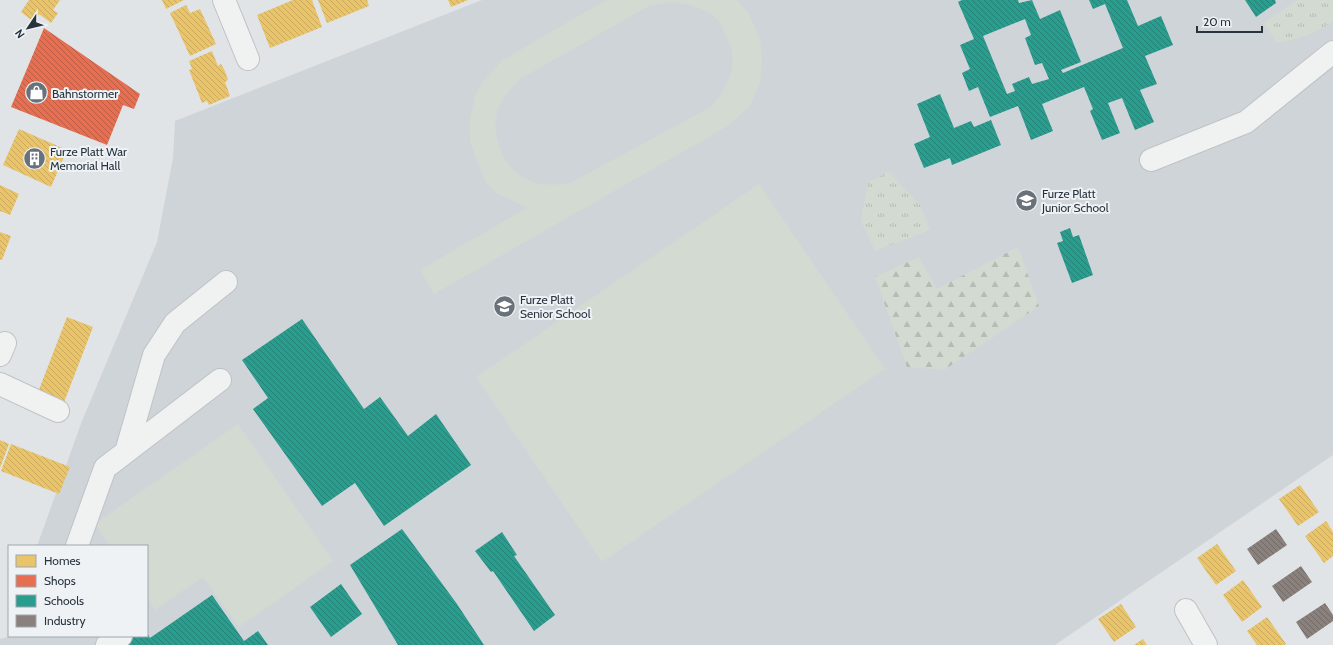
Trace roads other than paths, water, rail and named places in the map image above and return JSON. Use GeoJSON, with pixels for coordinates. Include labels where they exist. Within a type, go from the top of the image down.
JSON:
{"type":"FeatureCollection","features":[{"type":"Feature","properties":{"kind":"street"},"geometry":{"type":"LineString","coordinates":[[224,0],[248,59]]}},
{"type":"Feature","properties":{"kind":"street"},"geometry":{"type":"LineString","coordinates":[[1150,160],[1246,122],[1333,52]]}},
{"type":"Feature","properties":{"kind":"street"},"geometry":{"type":"LineString","coordinates":[[126,452],[154,355],[175,323],[226,282]]}},
{"type":"Feature","properties":{"kind":"street"},"geometry":{"type":"LineString","coordinates":[[77,545],[105,468],[220,380]]}},
{"type":"Feature","properties":{"kind":"street"},"geometry":{"type":"LineString","coordinates":[[0,384],[58,411]]}},
{"type":"Feature","properties":{"kind":"street"},"geometry":{"type":"LineString","coordinates":[[1186,610],[1206,645]]}},
{"type":"Feature","properties":{"kind":"street"},"geometry":{"type":"LineString","coordinates":[[106,645],[118,637]]}},
{"type":"Feature","properties":{"kind":"place","name":"Bahnstormer"},"geometry":{"type":"Point","coordinates":[37,93]}},
{"type":"Feature","properties":{"kind":"place","name":"Furze Platt War Memorial Hall"},"geometry":{"type":"Point","coordinates":[35,158]}},
{"type":"Feature","properties":{"kind":"place","name":"Furze Platt Junior School"},"geometry":{"type":"Point","coordinates":[1027,200]}},
{"type":"Feature","properties":{"kind":"place","name":"Furze Platt Senior School"},"geometry":{"type":"Point","coordinates":[505,306]}}]}
